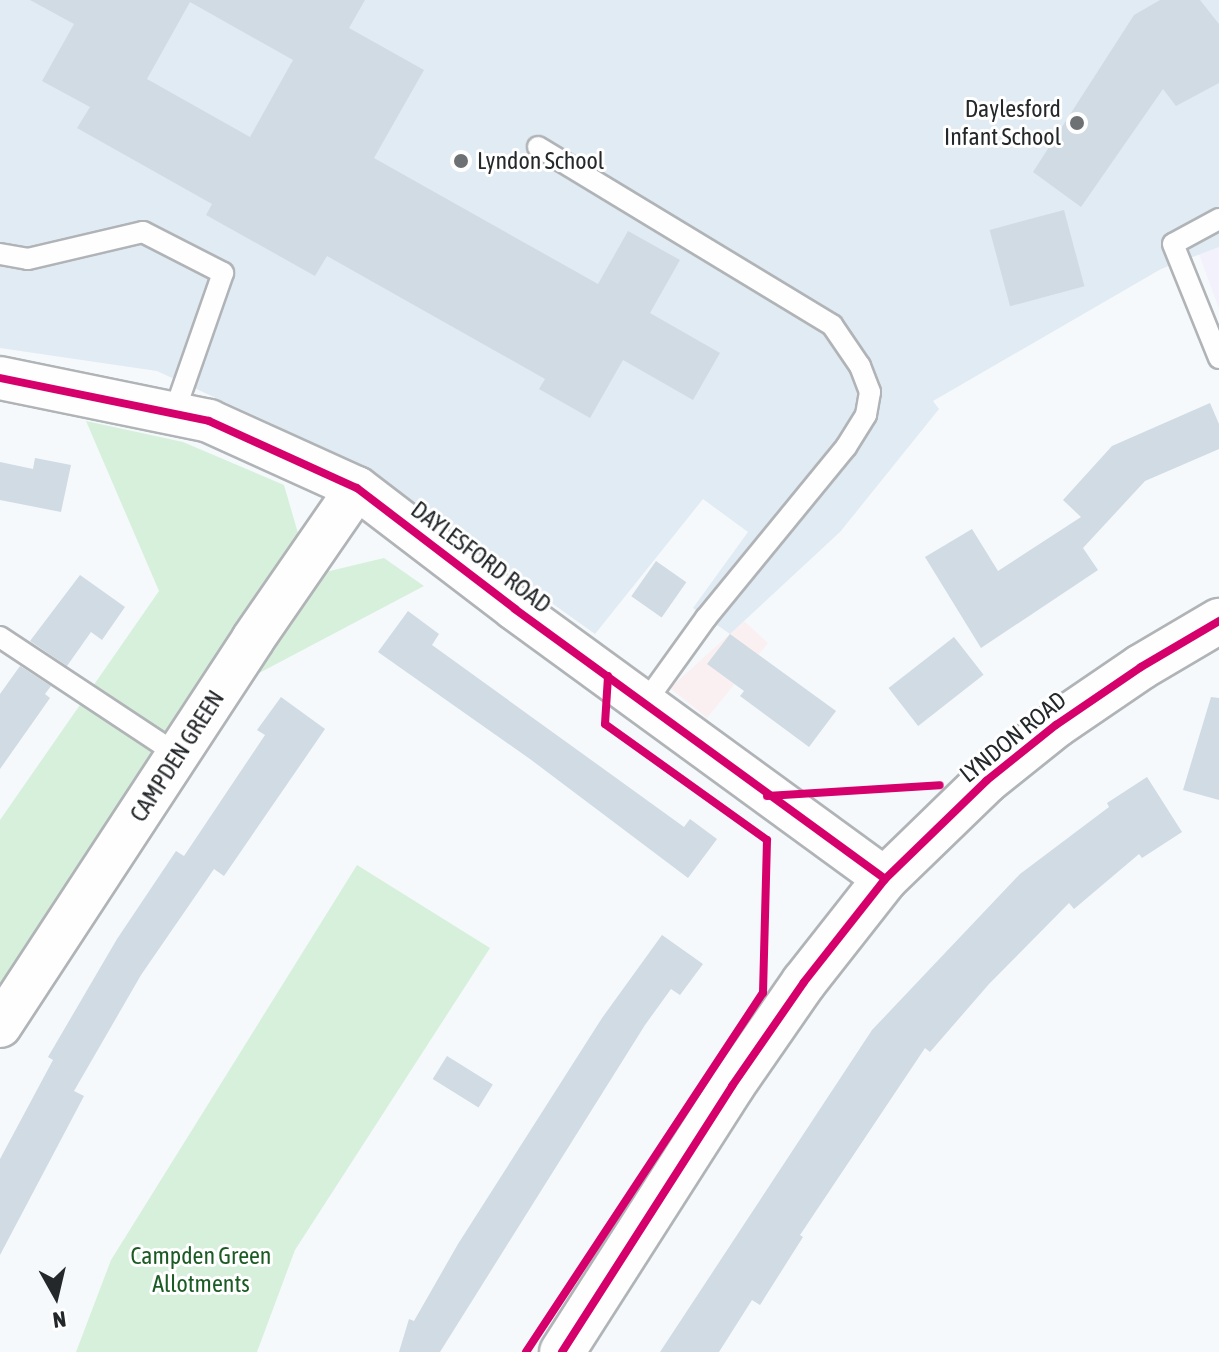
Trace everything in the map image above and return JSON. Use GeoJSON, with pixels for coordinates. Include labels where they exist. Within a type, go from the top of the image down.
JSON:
{"type":"FeatureCollection","features":[{"type":"Feature","properties":{"kind":"street","name":"DAYLESFORD ROAD"},"geometry":{"type":"LineString","coordinates":[[0,378],[209,421],[357,488],[885,879]]}},
{"type":"Feature","properties":{"kind":"street","name":"CAMPDEN GREEN"},"geometry":{"type":"LineString","coordinates":[[0,1026],[357,488]]}},
{"type":"Feature","properties":{"kind":"street","name":"LYNDON ROAD"},"geometry":{"type":"LineString","coordinates":[[562,1352],[732,1086],[804,982],[885,879],[986,781],[1056,725],[1141,667],[1219,621]]}},
{"type":"Feature","properties":{"kind":"lane"},"geometry":{"type":"LineString","coordinates":[[538,147],[832,325],[855,356],[870,392],[866,415],[846,447],[716,606],[645,703]]}},
{"type":"Feature","properties":{"kind":"lane"},"geometry":{"type":"LineString","coordinates":[[1219,219],[1173,244],[1219,358]]}},
{"type":"Feature","properties":{"kind":"lane"},"geometry":{"type":"LineString","coordinates":[[0,254],[28,259],[143,232],[223,273],[174,413]]}},
{"type":"Feature","properties":{"kind":"lane"},"geometry":{"type":"LineString","coordinates":[[0,637],[178,755]]}},
{"type":"Feature","properties":{"kind":"shaded area","name":"Lyndon School"},"geometry":{"type":"Polygon","coordinates":[[[0,0],[1219,0],[1219,247],[1161,269],[933,401],[939,409],[840,532],[730,634],[693,608],[748,532],[703,499],[595,634],[387,485],[271,423],[157,371],[0,348],[0,0]]]}},
{"type":"Feature","properties":{"kind":"shaded area"},"geometry":{"type":"Polygon","coordinates":[[[1219,247],[1219,309],[1199,254],[1219,247]]]}},
{"type":"Feature","properties":{"kind":"shaded area"},"geometry":{"type":"Polygon","coordinates":[[[744,621],[768,643],[707,718],[670,688],[744,621]]]}},
{"type":"Feature","properties":{"kind":"green space"},"geometry":{"type":"Polygon","coordinates":[[[86,421],[183,442],[284,485],[298,533],[0,1009],[0,820],[159,591],[86,421]]]}},
{"type":"Feature","properties":{"kind":"green space"},"geometry":{"type":"Polygon","coordinates":[[[384,558],[424,586],[242,682],[313,575],[384,558]]]}},
{"type":"Feature","properties":{"kind":"green space","name":"Campden Green Allotments"},"geometry":{"type":"Polygon","coordinates":[[[357,865],[490,948],[295,1250],[257,1352],[76,1352],[111,1260],[357,865]]]}},
{"type":"Feature","properties":{"kind":"building"},"geometry":{"type":"Polygon","coordinates":[[[30,0],[365,0],[349,28],[424,70],[374,158],[598,284],[628,231],[680,260],[650,313],[720,353],[693,400],[623,360],[590,418],[539,389],[545,379],[327,256],[315,276],[206,215],[212,204],[77,128],[90,107],[42,81],[74,24],[30,0]],[[190,2],[147,79],[250,137],[293,60],[190,2]]]}},
{"type":"Feature","properties":{"kind":"building"},"geometry":{"type":"Polygon","coordinates":[[[1160,0],[1200,0],[1219,24],[1219,83],[1176,106],[1163,89],[1081,207],[1033,172],[1134,15],[1160,0]]]}},
{"type":"Feature","properties":{"kind":"building"},"geometry":{"type":"Polygon","coordinates":[[[1064,210],[1084,286],[1010,306],[990,230],[1064,210]]]}},
{"type":"Feature","properties":{"kind":"building"},"geometry":{"type":"Polygon","coordinates":[[[1210,403],[1219,424],[1219,449],[1145,481],[1083,548],[1098,570],[981,648],[925,557],[972,529],[998,571],[1081,517],[1063,500],[1112,446],[1210,403]]]}},
{"type":"Feature","properties":{"kind":"building"},"geometry":{"type":"Polygon","coordinates":[[[35,458],[71,465],[61,512],[0,500],[0,462],[33,469],[35,458]]]}},
{"type":"Feature","properties":{"kind":"building"},"geometry":{"type":"Polygon","coordinates":[[[656,561],[686,582],[662,617],[631,596],[656,561]]]}},
{"type":"Feature","properties":{"kind":"building"},"geometry":{"type":"Polygon","coordinates":[[[80,575],[125,607],[102,640],[91,632],[67,666],[30,641],[80,575]]]}},
{"type":"Feature","properties":{"kind":"building"},"geometry":{"type":"Polygon","coordinates":[[[408,611],[439,634],[432,645],[684,827],[690,819],[717,839],[688,878],[530,759],[378,652],[408,611]]]}},
{"type":"Feature","properties":{"kind":"building"},"geometry":{"type":"Polygon","coordinates":[[[730,634],[836,711],[809,747],[740,696],[744,691],[707,664],[730,634]]]}},
{"type":"Feature","properties":{"kind":"building"},"geometry":{"type":"Polygon","coordinates":[[[954,637],[984,675],[918,726],[889,688],[954,637]]]}},
{"type":"Feature","properties":{"kind":"building"},"geometry":{"type":"Polygon","coordinates":[[[20,666],[51,686],[45,694],[50,698],[0,769],[0,694],[20,666]]]}},
{"type":"Feature","properties":{"kind":"building"},"geometry":{"type":"Polygon","coordinates":[[[281,697],[325,729],[224,876],[214,869],[141,975],[74,1091],[84,1096],[0,1255],[0,1159],[53,1060],[48,1057],[117,939],[176,851],[184,856],[265,735],[257,730],[281,697]]]}},
{"type":"Feature","properties":{"kind":"building"},"geometry":{"type":"Polygon","coordinates":[[[1211,697],[1219,698],[1219,800],[1183,790],[1211,697]]]}},
{"type":"Feature","properties":{"kind":"building"},"geometry":{"type":"Polygon","coordinates":[[[1147,777],[1182,832],[1142,858],[1139,854],[1074,909],[1069,903],[989,984],[930,1052],[925,1048],[800,1235],[803,1237],[760,1305],[752,1300],[719,1352],[660,1352],[872,1030],[1020,874],[1109,807],[1107,803],[1147,777]]]}},
{"type":"Feature","properties":{"kind":"building"},"geometry":{"type":"Polygon","coordinates":[[[662,935],[703,964],[680,995],[671,989],[645,1025],[440,1352],[399,1352],[409,1319],[414,1321],[458,1244],[602,1018],[662,935]]]}},
{"type":"Feature","properties":{"kind":"building"},"geometry":{"type":"Polygon","coordinates":[[[447,1056],[493,1085],[478,1108],[433,1079],[447,1056]]]}},
{"type":"Feature","properties":{"kind":"cycle path"},"geometry":{"type":"LineString","coordinates":[[0,378],[209,421],[357,488],[515,609],[885,879]]}},
{"type":"Feature","properties":{"kind":"cycle path"},"geometry":{"type":"LineString","coordinates":[[562,1352],[732,1086],[804,982],[885,879],[986,781],[1056,725],[1141,667],[1219,621]]}},
{"type":"Feature","properties":{"kind":"cycle path"},"geometry":{"type":"LineString","coordinates":[[526,1352],[763,993],[767,840],[605,724],[608,676]]}},
{"type":"Feature","properties":{"kind":"cycle path"},"geometry":{"type":"LineString","coordinates":[[767,796],[940,785]]}},
{"type":"Feature","properties":{"kind":"place","name":"Daylesford Infant School"},"geometry":{"type":"Point","coordinates":[1077,123]}},
{"type":"Feature","properties":{"kind":"place","name":"Lyndon School"},"geometry":{"type":"Point","coordinates":[461,161]}}]}
